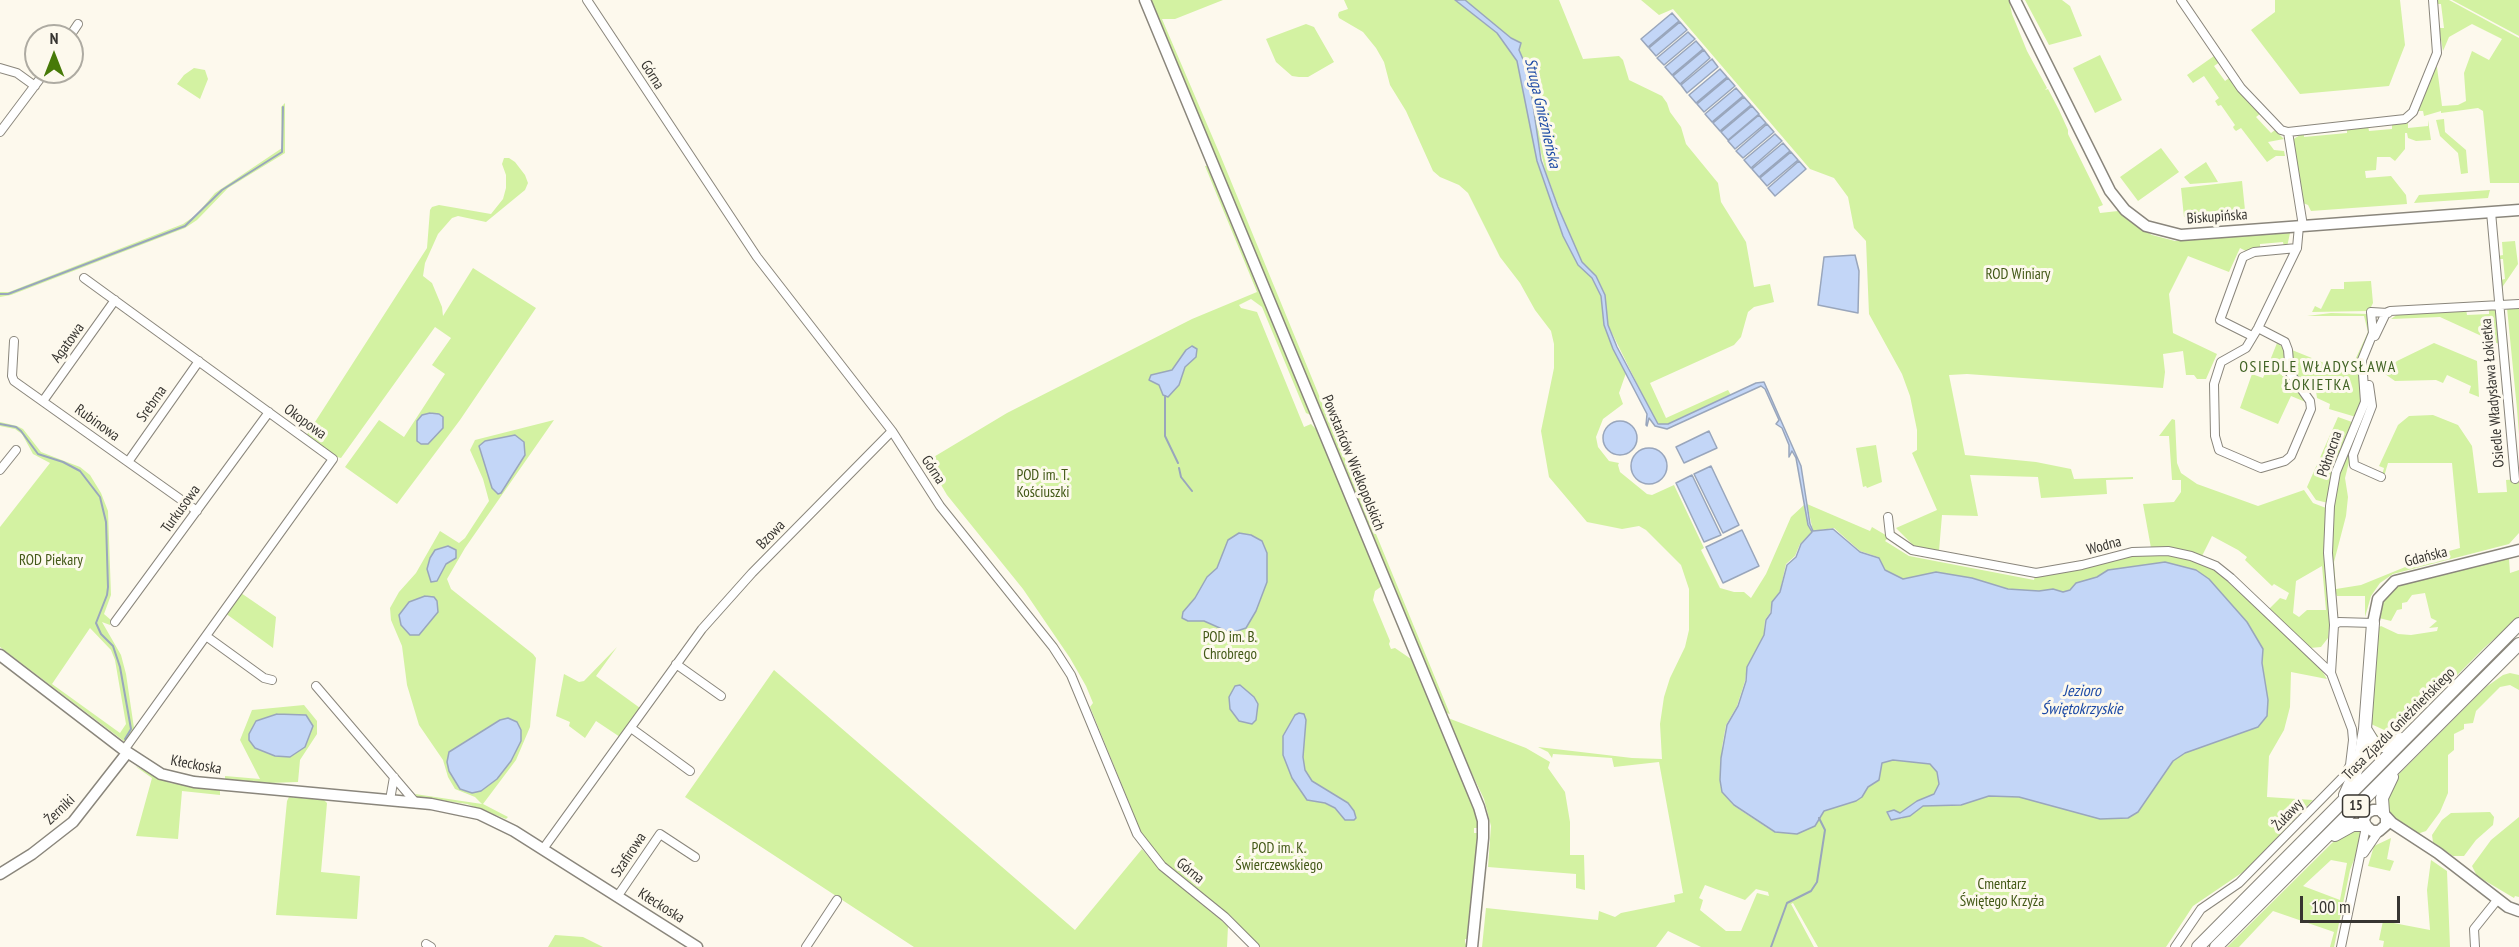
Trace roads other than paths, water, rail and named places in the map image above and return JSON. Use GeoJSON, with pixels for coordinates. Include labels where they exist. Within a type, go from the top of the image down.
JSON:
{"type":"FeatureCollection","features":[{"type":"Feature","properties":{"kind":"main road"},"geometry":{"type":"LineString","coordinates":[[2341,804],[2359,764],[2365,729],[2373,623]]}},
{"type":"Feature","properties":{"kind":"main road","name":"Trasa Zjazdu Gnieźnieńskiego"},"geometry":{"type":"LineString","coordinates":[[2198,947],[2519,624]]}},
{"type":"Feature","properties":{"kind":"main road","name":"Trasa Zjazdu Gnieźnieńskiego"},"geometry":{"type":"LineString","coordinates":[[2216,947],[2519,644]]}},
{"type":"Feature","properties":{"kind":"main road"},"geometry":{"type":"LineString","coordinates":[[2365,729],[2373,742],[2382,746],[2399,741],[2420,724]]}},
{"type":"Feature","properties":{"kind":"main road"},"geometry":{"type":"LineString","coordinates":[[2384,815],[2381,804],[2384,791],[2412,751]]}},
{"type":"Feature","properties":{"kind":"main road"},"geometry":{"type":"LineString","coordinates":[[2301,861],[2345,828],[2356,824],[2366,826]]}},
{"type":"Feature","properties":{"kind":"street","name":"Górna"},"geometry":{"type":"LineString","coordinates":[[587,0],[757,257],[892,431],[940,506],[1041,630],[1071,675],[1137,834],[1162,866],[1230,921],[1255,947]]}},
{"type":"Feature","properties":{"kind":"street","name":"Powstańców Wielkopolskich"},"geometry":{"type":"LineString","coordinates":[[1145,0],[1479,807],[1483,821],[1483,838],[1472,947]]}},
{"type":"Feature","properties":{"kind":"street","name":"Biskupińska"},"geometry":{"type":"LineString","coordinates":[[2015,0],[2110,191],[2134,218],[2156,230],[2181,235],[2519,210]]}},
{"type":"Feature","properties":{"kind":"street"},"geometry":{"type":"LineString","coordinates":[[2181,0],[2241,88],[2281,130],[2288,132],[2405,119],[2413,112],[2437,53],[2433,0]]}},
{"type":"Feature","properties":{"kind":"street"},"geometry":{"type":"LineString","coordinates":[[0,68],[17,73],[35,86],[0,132]]}},
{"type":"Feature","properties":{"kind":"street"},"geometry":{"type":"LineString","coordinates":[[2288,132],[2301,226],[2297,248],[2255,332],[2246,348],[2224,359],[2215,378],[2215,436],[2219,450],[2261,468],[2285,461],[2291,456],[2311,409],[2310,401],[2290,373],[2285,342],[2255,332],[2220,320],[2243,257],[2254,252],[2297,248]]}},
{"type":"Feature","properties":{"kind":"street","name":"Osiedle Władysława Łokietka"},"geometry":{"type":"LineString","coordinates":[[2491,212],[2515,479]]}},
{"type":"Feature","properties":{"kind":"street","name":"Okopowa"},"geometry":{"type":"LineString","coordinates":[[84,278],[333,459],[125,751]]}},
{"type":"Feature","properties":{"kind":"street","name":"Agatowa"},"geometry":{"type":"LineString","coordinates":[[43,401],[115,300]]}},
{"type":"Feature","properties":{"kind":"street"},"geometry":{"type":"LineString","coordinates":[[2499,304],[2519,304]]}},
{"type":"Feature","properties":{"kind":"street","name":"Osiedle Władysława Łokietka"},"geometry":{"type":"LineString","coordinates":[[2388,312],[2499,304]]}},
{"type":"Feature","properties":{"kind":"street","name":"Północna"},"geometry":{"type":"LineString","coordinates":[[2334,625],[2328,553],[2330,506],[2336,472],[2365,402],[2362,360],[2373,333],[2371,312],[2388,312]]}},
{"type":"Feature","properties":{"kind":"street"},"geometry":{"type":"LineString","coordinates":[[2381,477],[2354,465],[2353,454],[2372,406],[2364,361],[2388,312]]}},
{"type":"Feature","properties":{"kind":"street","name":"Rubinowa"},"geometry":{"type":"LineString","coordinates":[[14,341],[12,376],[14,381],[196,511]]}},
{"type":"Feature","properties":{"kind":"street","name":"Srebrna"},"geometry":{"type":"LineString","coordinates":[[128,462],[199,362]]}},
{"type":"Feature","properties":{"kind":"street","name":"Turkusowa"},"geometry":{"type":"LineString","coordinates":[[115,622],[269,412]]}},
{"type":"Feature","properties":{"kind":"street","name":"Bzowa"},"geometry":{"type":"LineString","coordinates":[[543,849],[702,629],[752,573],[892,431]]}},
{"type":"Feature","properties":{"kind":"street"},"geometry":{"type":"LineString","coordinates":[[0,470],[16,450]]}},
{"type":"Feature","properties":{"kind":"street","name":"Wodna"},"geometry":{"type":"LineString","coordinates":[[1888,516],[1890,535],[1912,550],[2036,573],[2082,566],[2132,552],[2168,551],[2191,556],[2216,566],[2231,578],[2331,673]]}},
{"type":"Feature","properties":{"kind":"street","name":"Gdańska"},"geometry":{"type":"LineString","coordinates":[[2373,623],[2378,599],[2395,581],[2517,552]]}},
{"type":"Feature","properties":{"kind":"street"},"geometry":{"type":"LineString","coordinates":[[2331,673],[2334,625],[2338,622],[2373,623]]}},
{"type":"Feature","properties":{"kind":"street"},"geometry":{"type":"LineString","coordinates":[[206,636],[264,678],[272,680]]}},
{"type":"Feature","properties":{"kind":"street"},"geometry":{"type":"LineString","coordinates":[[2313,656],[2332,648]]}},
{"type":"Feature","properties":{"kind":"street","name":"Kłeckoska"},"geometry":{"type":"LineString","coordinates":[[0,655],[125,751],[161,774],[182,780],[447,806],[479,814],[503,825],[543,849],[697,947]]}},
{"type":"Feature","properties":{"kind":"street"},"geometry":{"type":"LineString","coordinates":[[676,664],[721,696]]}},
{"type":"Feature","properties":{"kind":"street","name":"Żuławy"},"geometry":{"type":"LineString","coordinates":[[2175,947],[2201,909],[2239,883],[2345,775],[2352,757],[2352,729],[2331,673]]}},
{"type":"Feature","properties":{"kind":"street"},"geometry":{"type":"LineString","coordinates":[[316,686],[416,803]]}},
{"type":"Feature","properties":{"kind":"street"},"geometry":{"type":"LineString","coordinates":[[631,728],[690,771]]}},
{"type":"Feature","properties":{"kind":"street","name":"Żerniki"},"geometry":{"type":"LineString","coordinates":[[0,874],[32,854],[73,822],[125,751]]}},
{"type":"Feature","properties":{"kind":"street"},"geometry":{"type":"LineString","coordinates":[[390,800],[394,777]]}},
{"type":"Feature","properties":{"kind":"street"},"geometry":{"type":"LineString","coordinates":[[2341,947],[2360,861],[2366,826],[2364,819],[2370,811],[2377,810],[2498,899],[2519,911]]}},
{"type":"Feature","properties":{"kind":"street"},"geometry":{"type":"LineString","coordinates":[[2360,861],[2386,825],[2384,815]]}},
{"type":"Feature","properties":{"kind":"street"},"geometry":{"type":"LineString","coordinates":[[2366,826],[2372,831],[2391,830],[2418,840]]}},
{"type":"Feature","properties":{"kind":"street","name":"Szafirowa"},"geometry":{"type":"LineString","coordinates":[[617,897],[660,834],[695,857]]}},
{"type":"Feature","properties":{"kind":"street"},"geometry":{"type":"LineString","coordinates":[[2481,885],[2519,904]]}},
{"type":"Feature","properties":{"kind":"street"},"geometry":{"type":"LineString","coordinates":[[2475,947],[2474,929],[2498,899]]}},
{"type":"Feature","properties":{"kind":"street"},"geometry":{"type":"LineString","coordinates":[[806,947],[837,900]]}},
{"type":"Feature","properties":{"kind":"water","name":"Jezioro Świętokrzyskie"},"geometry":{"type":"Polygon","coordinates":[[[1455,0],[1465,0],[1511,38],[1521,43],[1519,50],[1528,71],[1541,160],[1582,262],[1596,276],[1605,295],[1608,325],[1617,347],[1658,424],[1668,424],[1756,383],[1764,382],[1801,466],[1813,531],[1833,529],[1860,552],[1879,558],[1885,570],[1903,579],[1936,572],[1972,578],[2008,589],[2039,591],[2053,589],[2063,592],[2070,590],[2076,583],[2097,577],[2108,570],[2165,562],[2196,570],[2209,579],[2247,622],[2263,649],[2262,663],[2268,700],[2267,716],[2258,727],[2185,753],[2173,761],[2138,812],[2128,818],[2100,819],[2019,797],[1989,796],[1961,805],[1923,806],[1910,816],[1891,820],[1887,812],[1894,810],[1900,813],[1917,801],[1934,794],[1939,784],[1937,772],[1930,764],[1893,760],[1882,763],[1879,780],[1868,787],[1862,797],[1824,811],[1815,826],[1797,834],[1775,832],[1734,805],[1722,792],[1720,780],[1727,725],[1738,706],[1746,681],[1747,667],[1764,635],[1766,620],[1771,613],[1772,602],[1780,592],[1787,565],[1796,557],[1801,544],[1812,532],[1808,525],[1796,458],[1792,451],[1789,457],[1789,445],[1782,428],[1776,424],[1779,420],[1765,389],[1761,386],[1667,429],[1655,426],[1649,418],[1646,425],[1647,414],[1613,349],[1604,325],[1601,296],[1592,278],[1578,265],[1563,236],[1537,161],[1517,61],[1497,33],[1455,0]]]}},
{"type":"Feature","properties":{"kind":"water"},"geometry":{"type":"Polygon","coordinates":[[[1672,13],[1679,21],[1648,47],[1641,39],[1672,13]]]}},
{"type":"Feature","properties":{"kind":"water"},"geometry":{"type":"Polygon","coordinates":[[[1680,22],[1687,30],[1656,56],[1649,48],[1680,22]]]}},
{"type":"Feature","properties":{"kind":"water"},"geometry":{"type":"Polygon","coordinates":[[[1688,32],[1695,39],[1664,65],[1657,58],[1688,32]]]}},
{"type":"Feature","properties":{"kind":"water"},"geometry":{"type":"Polygon","coordinates":[[[1696,41],[1703,49],[1672,75],[1665,67],[1696,41]]]}},
{"type":"Feature","properties":{"kind":"water"},"geometry":{"type":"Polygon","coordinates":[[[1704,50],[1710,58],[1680,84],[1673,76],[1704,50]]]}},
{"type":"Feature","properties":{"kind":"water"},"geometry":{"type":"Polygon","coordinates":[[[1712,59],[1718,67],[1687,93],[1681,85],[1712,59]]]}},
{"type":"Feature","properties":{"kind":"water"},"geometry":{"type":"Polygon","coordinates":[[[1720,69],[1727,77],[1696,103],[1689,95],[1720,69]]]}},
{"type":"Feature","properties":{"kind":"water"},"geometry":{"type":"Polygon","coordinates":[[[1728,78],[1735,86],[1704,112],[1697,104],[1728,78]]]}},
{"type":"Feature","properties":{"kind":"water"},"geometry":{"type":"Polygon","coordinates":[[[1736,88],[1743,96],[1712,122],[1705,114],[1736,88]]]}},
{"type":"Feature","properties":{"kind":"water"},"geometry":{"type":"Polygon","coordinates":[[[1744,97],[1751,105],[1720,131],[1713,123],[1744,97]]]}},
{"type":"Feature","properties":{"kind":"water"},"geometry":{"type":"Polygon","coordinates":[[[1752,106],[1759,114],[1728,140],[1721,132],[1752,106]]]}},
{"type":"Feature","properties":{"kind":"water"},"geometry":{"type":"Polygon","coordinates":[[[1759,115],[1766,123],[1735,149],[1728,141],[1759,115]]]}},
{"type":"Feature","properties":{"kind":"water"},"geometry":{"type":"Polygon","coordinates":[[[1767,124],[1774,132],[1743,158],[1736,151],[1767,124]]]}},
{"type":"Feature","properties":{"kind":"water"},"geometry":{"type":"Polygon","coordinates":[[[1775,134],[1782,141],[1751,168],[1744,160],[1775,134]]]}},
{"type":"Feature","properties":{"kind":"water"},"geometry":{"type":"Polygon","coordinates":[[[1783,143],[1790,151],[1759,177],[1752,169],[1783,143]]]}},
{"type":"Feature","properties":{"kind":"water"},"geometry":{"type":"Polygon","coordinates":[[[1791,152],[1798,160],[1767,186],[1760,178],[1791,152]]]}},
{"type":"Feature","properties":{"kind":"water"},"geometry":{"type":"Polygon","coordinates":[[[1799,161],[1806,169],[1775,196],[1768,188],[1799,161]]]}},
{"type":"Feature","properties":{"kind":"water"},"geometry":{"type":"Polygon","coordinates":[[[1855,255],[1859,271],[1858,313],[1818,305],[1824,257],[1855,255]]]}},
{"type":"Feature","properties":{"kind":"water"},"geometry":{"type":"Polygon","coordinates":[[[1192,346],[1197,349],[1196,357],[1185,367],[1179,385],[1168,397],[1163,395],[1159,385],[1149,380],[1151,375],[1172,370],[1186,350],[1192,346]]]}},
{"type":"Feature","properties":{"kind":"water"},"geometry":{"type":"Polygon","coordinates":[[[430,413],[443,417],[443,428],[428,444],[421,444],[417,441],[417,421],[422,415],[430,413]]]}},
{"type":"Feature","properties":{"kind":"water"},"geometry":{"type":"Polygon","coordinates":[[[1620,421],[1632,426],[1637,438],[1632,450],[1620,455],[1608,450],[1603,438],[1608,426],[1620,421]]]}},
{"type":"Feature","properties":{"kind":"water"},"geometry":{"type":"Polygon","coordinates":[[[1709,431],[1717,448],[1684,463],[1676,447],[1709,431]]]}},
{"type":"Feature","properties":{"kind":"water"},"geometry":{"type":"Polygon","coordinates":[[[515,435],[524,442],[525,455],[501,493],[498,494],[492,488],[479,446],[485,441],[515,435]]]}},
{"type":"Feature","properties":{"kind":"water"},"geometry":{"type":"Polygon","coordinates":[[[1649,448],[1661,454],[1667,466],[1661,478],[1649,484],[1637,478],[1631,466],[1637,454],[1649,448]]]}},
{"type":"Feature","properties":{"kind":"water"},"geometry":{"type":"Polygon","coordinates":[[[1711,466],[1739,525],[1723,533],[1694,474],[1711,466]]]}},
{"type":"Feature","properties":{"kind":"water"},"geometry":{"type":"Polygon","coordinates":[[[1692,475],[1721,535],[1704,542],[1676,483],[1692,475]]]}},
{"type":"Feature","properties":{"kind":"water"},"geometry":{"type":"Polygon","coordinates":[[[1742,530],[1759,566],[1723,583],[1706,547],[1742,530]]]}},
{"type":"Feature","properties":{"kind":"water"},"geometry":{"type":"Polygon","coordinates":[[[1239,533],[1251,535],[1262,541],[1267,553],[1267,582],[1256,611],[1246,628],[1231,633],[1204,621],[1188,621],[1182,618],[1183,612],[1195,598],[1207,577],[1217,568],[1228,540],[1239,533]]]}},
{"type":"Feature","properties":{"kind":"water"},"geometry":{"type":"Polygon","coordinates":[[[448,546],[456,550],[456,558],[446,564],[437,581],[431,582],[427,569],[430,558],[435,550],[448,546]]]}},
{"type":"Feature","properties":{"kind":"water"},"geometry":{"type":"Polygon","coordinates":[[[425,596],[434,597],[437,601],[438,612],[419,635],[410,635],[401,625],[399,615],[409,602],[425,596]]]}},
{"type":"Feature","properties":{"kind":"water"},"geometry":{"type":"Polygon","coordinates":[[[1240,685],[1254,697],[1258,704],[1256,720],[1252,724],[1239,721],[1230,709],[1229,697],[1235,686],[1240,685]]]}},
{"type":"Feature","properties":{"kind":"water"},"geometry":{"type":"Polygon","coordinates":[[[277,714],[306,715],[313,726],[305,747],[290,757],[275,756],[255,748],[249,740],[249,734],[256,721],[277,714]]]}},
{"type":"Feature","properties":{"kind":"water"},"geometry":{"type":"Polygon","coordinates":[[[1304,714],[1306,720],[1303,757],[1305,770],[1312,781],[1348,803],[1354,811],[1356,818],[1354,820],[1345,820],[1335,808],[1325,803],[1307,800],[1292,778],[1283,755],[1283,736],[1295,715],[1304,714]]]}},
{"type":"Feature","properties":{"kind":"water"},"geometry":{"type":"Polygon","coordinates":[[[508,718],[517,722],[521,730],[521,741],[511,761],[497,779],[481,791],[472,793],[460,789],[449,771],[447,762],[449,752],[500,720],[508,718]]]}},
{"type":"Feature","properties":{"kind":"waterway"},"geometry":{"type":"LineString","coordinates":[[0,294],[8,294],[185,226],[222,190],[282,152],[283,107]]}},
{"type":"Feature","properties":{"kind":"waterway"},"geometry":{"type":"LineString","coordinates":[[1165,396],[1165,436],[1178,463]]}},
{"type":"Feature","properties":{"kind":"waterway"},"geometry":{"type":"LineString","coordinates":[[0,424],[16,427],[38,454],[63,462],[80,471],[100,497],[106,522],[108,587],[96,623],[101,634],[113,646],[120,667],[131,729],[125,739]]}},
{"type":"Feature","properties":{"kind":"waterway"},"geometry":{"type":"LineString","coordinates":[[1179,468],[1181,477],[1192,491]]}},
{"type":"Feature","properties":{"kind":"waterway"},"geometry":{"type":"LineString","coordinates":[[1771,947],[1787,903],[1811,891],[1817,882],[1825,830],[1819,818]]}},
{"type":"Feature","properties":{"kind":"district","name":"OSIEDLE WŁADYSŁAWA ŁOKIETKA"},"geometry":{"type":"Point","coordinates":[2318,376]}},
{"type":"Feature","properties":{"kind":"water label","name":"Struga Gnieźnieńska"},"geometry":{"type":"Point","coordinates":[1542,113]}},
{"type":"Feature","properties":{"kind":"park label","name":"ROD Winiary"},"geometry":{"type":"Point","coordinates":[2018,275]}},
{"type":"Feature","properties":{"kind":"park label","name":"POD im. T. Kościuszki"},"geometry":{"type":"Point","coordinates":[1043,484]}},
{"type":"Feature","properties":{"kind":"park label","name":"ROD Piekary"},"geometry":{"type":"Point","coordinates":[51,561]}},
{"type":"Feature","properties":{"kind":"park label","name":"POD im. B. Chrobrego"},"geometry":{"type":"Point","coordinates":[1230,646]}},
{"type":"Feature","properties":{"kind":"park label","name":"POD im. K. Świerczewskiego"},"geometry":{"type":"Point","coordinates":[1279,858]}},
{"type":"Feature","properties":{"kind":"park label","name":"Cmentarz Świętego Krzyża"},"geometry":{"type":"Point","coordinates":[2002,894]}}]}
